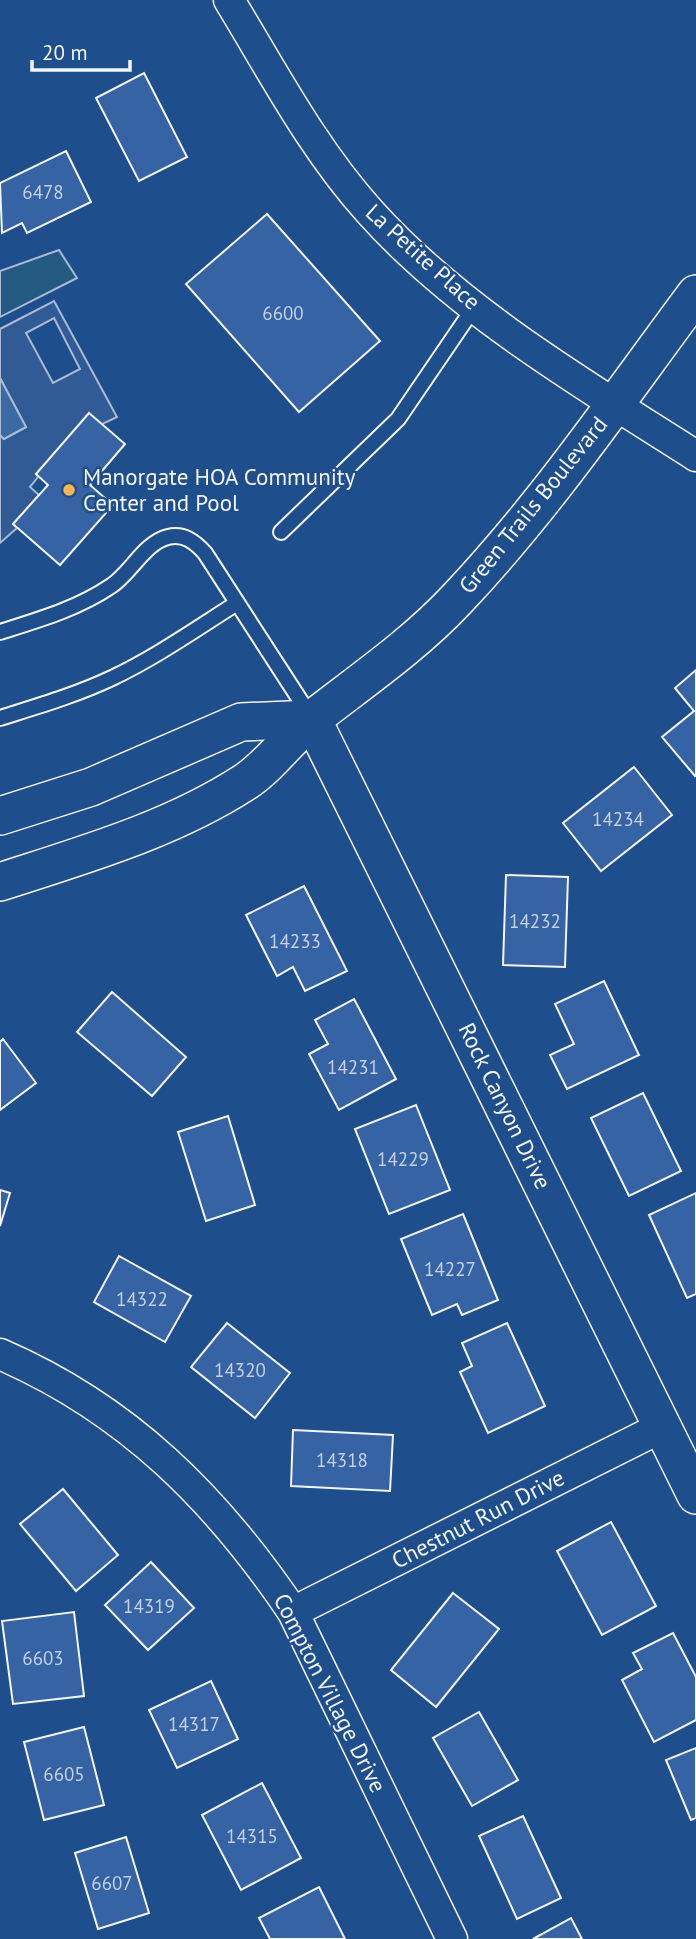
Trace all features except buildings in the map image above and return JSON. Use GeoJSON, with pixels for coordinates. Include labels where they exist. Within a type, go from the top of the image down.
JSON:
{"type":"FeatureCollection","features":[{"type":"Feature","properties":{"kind":"street","name":"La Petite Place"},"geometry":{"type":"LineString","coordinates":[[229,0],[319,147],[369,211],[425,265],[475,306],[550,362],[696,456]]}},
{"type":"Feature","properties":{"kind":"street","name":"Green Trails Boulevard"},"geometry":{"type":"LineString","coordinates":[[0,882],[88,854],[176,820],[247,781],[312,719],[373,675],[457,599],[515,533],[696,294]]}},
{"type":"Feature","properties":{"kind":"street"},"geometry":{"type":"LineString","coordinates":[[0,816],[91,787],[241,722],[312,719]]}},
{"type":"Feature","properties":{"kind":"street","name":"Rock Canyon Drive"},"geometry":{"type":"LineString","coordinates":[[312,719],[696,1495]]}},
{"type":"Feature","properties":{"kind":"street","name":"Compton Village Drive"},"geometry":{"type":"LineString","coordinates":[[0,1354],[86,1399],[154,1448],[204,1496],[268,1575],[293,1612],[452,1939]]}},
{"type":"Feature","properties":{"kind":"street","name":"Chestnut Run Drive"},"geometry":{"type":"LineString","coordinates":[[293,1612],[662,1427]]}},
{"type":"Feature","properties":{"kind":"lane"},"geometry":{"type":"LineString","coordinates":[[281,532],[398,419],[475,306]]}},
{"type":"Feature","properties":{"kind":"lane"},"geometry":{"type":"LineString","coordinates":[[0,632],[68,610],[91,598],[112,586],[149,548],[164,538],[179,535],[195,542],[205,553],[312,719]]}},
{"type":"Feature","properties":{"kind":"lane"},"geometry":{"type":"LineString","coordinates":[[0,718],[69,696],[112,678],[152,657],[237,603]]}},
{"type":"Feature","properties":{"kind":"shaded area"},"geometry":{"type":"Polygon","coordinates":[[[59,250],[77,278],[0,317],[0,271],[59,250]]]}},
{"type":"Feature","properties":{"kind":"shaded area"},"geometry":{"type":"Polygon","coordinates":[[[54,301],[117,417],[102,424],[36,474],[38,477],[30,487],[39,495],[13,524],[17,528],[0,543],[0,435],[4,439],[26,427],[0,378],[0,329],[54,301]],[[54,318],[26,333],[53,383],[80,369],[54,318]]]}},
{"type":"Feature","properties":{"kind":"shaded area"},"geometry":{"type":"Polygon","coordinates":[[[0,378],[26,427],[4,439],[0,435],[0,378]]]}},
{"type":"Feature","properties":{"kind":"place","name":"Manorgate HOA Community Center and Pool"},"geometry":{"type":"Point","coordinates":[69,490]}}]}
